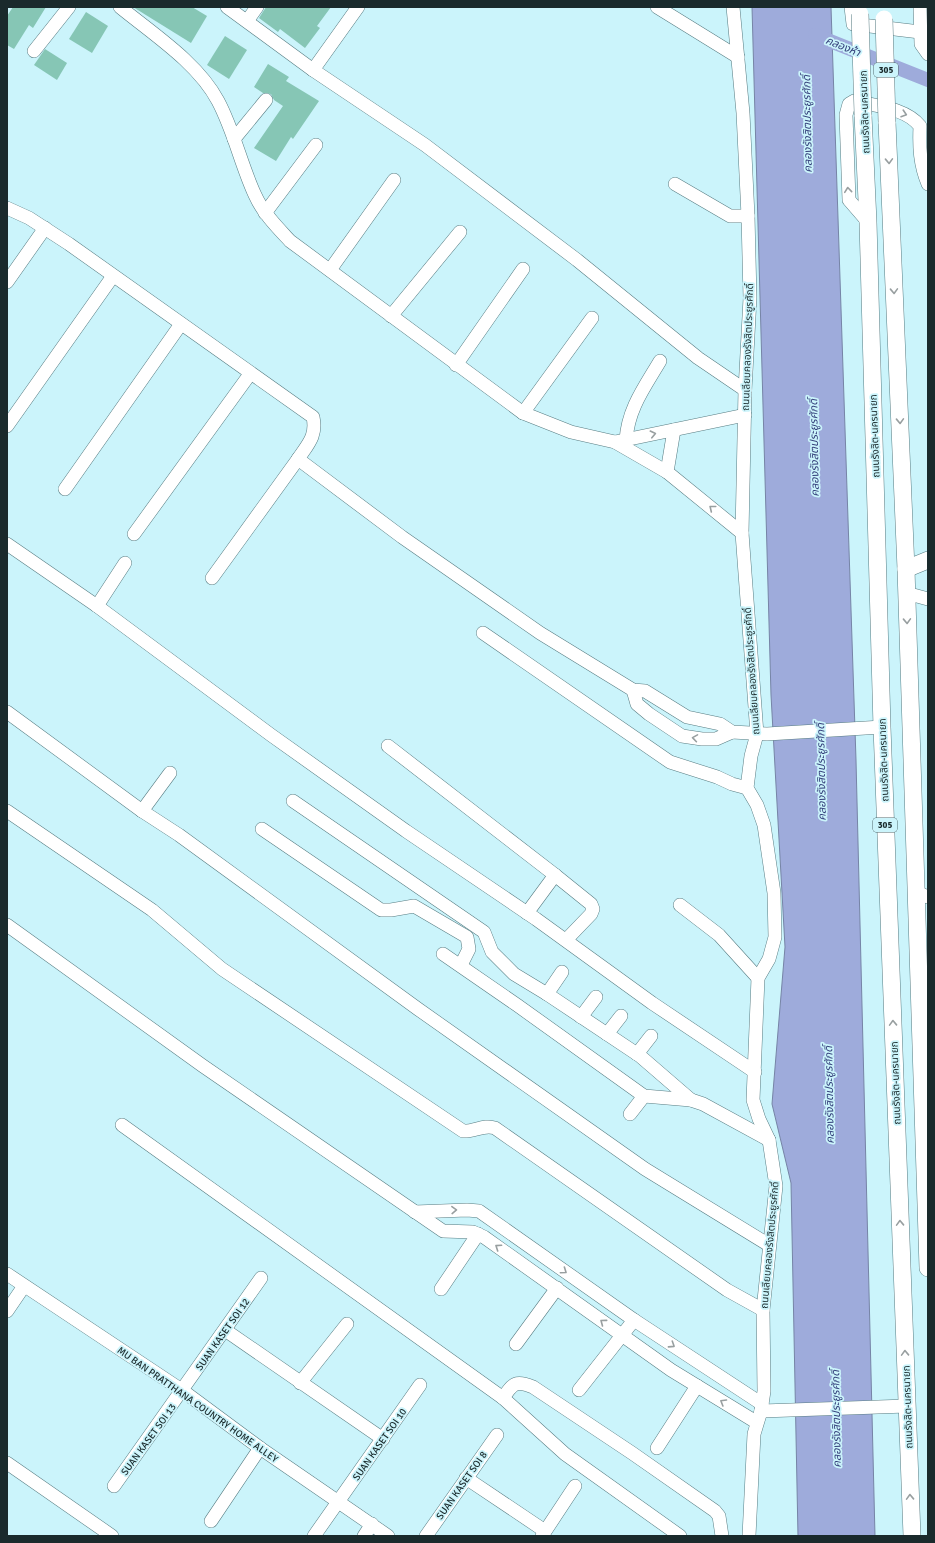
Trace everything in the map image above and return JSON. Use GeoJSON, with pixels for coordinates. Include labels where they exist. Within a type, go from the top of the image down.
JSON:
{"type":"FeatureCollection","features":[{"type":"Feature","properties":{"kind":"main road","name":"ถนนรังสิต-นครนายก"},"geometry":{"type":"LineString","coordinates":[[857,9],[864,115],[868,222],[875,728],[901,1406],[912,1536]]}},
{"type":"Feature","properties":{"kind":"main road","name":"305"},"geometry":{"type":"LineString","coordinates":[[884,13],[906,593],[922,895],[928,1268]]}},
{"type":"Feature","properties":{"kind":"main road"},"geometry":{"type":"LineString","coordinates":[[906,569],[928,560]]}},
{"type":"Feature","properties":{"kind":"street"},"geometry":{"type":"LineString","coordinates":[[34,51],[70,7]]}},
{"type":"Feature","properties":{"kind":"street"},"geometry":{"type":"LineString","coordinates":[[120,7],[190,65],[206,83],[218,101],[255,196],[265,213],[290,241],[523,413],[570,432],[621,441],[744,414]]}},
{"type":"Feature","properties":{"kind":"street"},"geometry":{"type":"LineString","coordinates":[[227,7],[313,70],[431,150],[577,260],[698,358],[745,390]]}},
{"type":"Feature","properties":{"kind":"street"},"geometry":{"type":"LineString","coordinates":[[246,21],[257,7]]}},
{"type":"Feature","properties":{"kind":"street"},"geometry":{"type":"LineString","coordinates":[[313,70],[358,7]]}},
{"type":"Feature","properties":{"kind":"street"},"geometry":{"type":"LineString","coordinates":[[657,7],[738,57]]}},
{"type":"Feature","properties":{"kind":"street","name":"ถนนเลียบคลองรังสิตประยูรศักดิ์"},"geometry":{"type":"LineString","coordinates":[[733,7],[738,57],[748,216],[750,298],[744,414],[742,533],[762,734],[751,756],[747,788],[758,805],[764,825],[774,893],[775,937],[769,959],[758,978],[753,1100],[769,1140],[776,1186],[762,1310],[764,1391],[754,1434],[750,1536]]}},
{"type":"Feature","properties":{"kind":"street"},"geometry":{"type":"LineString","coordinates":[[920,7],[920,32],[922,44],[928,54]]}},
{"type":"Feature","properties":{"kind":"street"},"geometry":{"type":"LineString","coordinates":[[857,9],[853,24],[920,32]]}},
{"type":"Feature","properties":{"kind":"street"},"geometry":{"type":"LineString","coordinates":[[234,139],[266,100]]}},
{"type":"Feature","properties":{"kind":"street"},"geometry":{"type":"LineString","coordinates":[[868,222],[849,200],[846,115],[849,104],[854,101],[908,115],[924,130],[919,145],[922,170],[928,184]]}},
{"type":"Feature","properties":{"kind":"street"},"geometry":{"type":"LineString","coordinates":[[265,213],[316,145]]}},
{"type":"Feature","properties":{"kind":"street"},"geometry":{"type":"LineString","coordinates":[[330,270],[394,180]]}},
{"type":"Feature","properties":{"kind":"street"},"geometry":{"type":"LineString","coordinates":[[675,184],[730,216],[748,216]]}},
{"type":"Feature","properties":{"kind":"street"},"geometry":{"type":"LineString","coordinates":[[7,208],[18,212],[45,228],[313,417],[316,429],[312,439],[212,578]]}},
{"type":"Feature","properties":{"kind":"street"},"geometry":{"type":"LineString","coordinates":[[7,282],[45,228]]}},
{"type":"Feature","properties":{"kind":"street"},"geometry":{"type":"LineString","coordinates":[[391,316],[460,232]]}},
{"type":"Feature","properties":{"kind":"street"},"geometry":{"type":"LineString","coordinates":[[456,365],[523,269]]}},
{"type":"Feature","properties":{"kind":"street"},"geometry":{"type":"LineString","coordinates":[[7,426],[113,276]]}},
{"type":"Feature","properties":{"kind":"street"},"geometry":{"type":"LineString","coordinates":[[523,413],[592,318]]}},
{"type":"Feature","properties":{"kind":"street"},"geometry":{"type":"LineString","coordinates":[[65,489],[181,324]]}},
{"type":"Feature","properties":{"kind":"street"},"geometry":{"type":"LineString","coordinates":[[621,441],[633,406],[660,362]]}},
{"type":"Feature","properties":{"kind":"street"},"geometry":{"type":"LineString","coordinates":[[134,534],[250,374]]}},
{"type":"Feature","properties":{"kind":"street"},"geometry":{"type":"LineString","coordinates":[[667,472],[674,430]]}},
{"type":"Feature","properties":{"kind":"street"},"geometry":{"type":"LineString","coordinates":[[621,441],[667,472],[742,533]]}},
{"type":"Feature","properties":{"kind":"street"},"geometry":{"type":"LineString","coordinates":[[298,459],[402,537],[540,633],[633,690],[645,691],[687,717],[720,724],[732,732]]}},
{"type":"Feature","properties":{"kind":"street"},"geometry":{"type":"LineString","coordinates":[[7,544],[97,606],[290,749],[406,831],[566,940],[652,1003],[755,1072]]}},
{"type":"Feature","properties":{"kind":"street"},"geometry":{"type":"LineString","coordinates":[[97,606],[125,563]]}},
{"type":"Feature","properties":{"kind":"street"},"geometry":{"type":"LineString","coordinates":[[906,593],[928,598]]}},
{"type":"Feature","properties":{"kind":"street"},"geometry":{"type":"LineString","coordinates":[[483,633],[670,762],[747,788]]}},
{"type":"Feature","properties":{"kind":"street"},"geometry":{"type":"LineString","coordinates":[[633,690],[637,704],[649,714],[682,736],[702,740],[716,739],[732,732],[762,734],[875,728]]}},
{"type":"Feature","properties":{"kind":"street"},"geometry":{"type":"LineString","coordinates":[[7,712],[418,1009],[645,1169],[769,1245]]}},
{"type":"Feature","properties":{"kind":"street"},"geometry":{"type":"LineString","coordinates":[[388,746],[555,874],[591,904],[593,909],[591,914],[566,940]]}},
{"type":"Feature","properties":{"kind":"street"},"geometry":{"type":"LineString","coordinates":[[142,811],[170,773]]}},
{"type":"Feature","properties":{"kind":"street"},"geometry":{"type":"LineString","coordinates":[[293,801],[484,932],[492,952],[514,974],[547,994],[637,1054],[691,1100]]}},
{"type":"Feature","properties":{"kind":"street"},"geometry":{"type":"LineString","coordinates":[[7,811],[152,910],[222,969],[463,1131],[489,1126],[495,1128],[727,1290],[762,1310]]}},
{"type":"Feature","properties":{"kind":"street"},"geometry":{"type":"LineString","coordinates":[[262,829],[380,910],[391,910],[414,906],[467,937],[469,949],[461,965]]}},
{"type":"Feature","properties":{"kind":"street"},"geometry":{"type":"LineString","coordinates":[[527,913],[555,874]]}},
{"type":"Feature","properties":{"kind":"street"},"geometry":{"type":"LineString","coordinates":[[680,905],[719,935],[758,978]]}},
{"type":"Feature","properties":{"kind":"street"},"geometry":{"type":"LineString","coordinates":[[7,925],[203,1066],[443,1231],[473,1232],[478,1234],[557,1288],[621,1336],[670,1370],[697,1386],[760,1413],[790,1410],[901,1406]]}},
{"type":"Feature","properties":{"kind":"street"},"geometry":{"type":"LineString","coordinates":[[443,954],[461,965],[644,1096],[691,1100],[703,1104],[769,1140]]}},
{"type":"Feature","properties":{"kind":"street"},"geometry":{"type":"LineString","coordinates":[[547,994],[562,972]]}},
{"type":"Feature","properties":{"kind":"street"},"geometry":{"type":"LineString","coordinates":[[581,1017],[596,997]]}},
{"type":"Feature","properties":{"kind":"street"},"geometry":{"type":"LineString","coordinates":[[607,1034],[620,1016]]}},
{"type":"Feature","properties":{"kind":"street"},"geometry":{"type":"LineString","coordinates":[[637,1054],[651,1036]]}},
{"type":"Feature","properties":{"kind":"street"},"geometry":{"type":"LineString","coordinates":[[630,1114],[644,1096]]}},
{"type":"Feature","properties":{"kind":"street"},"geometry":{"type":"LineString","coordinates":[[122,1125],[503,1398],[565,1454],[680,1536]]}},
{"type":"Feature","properties":{"kind":"street"},"geometry":{"type":"LineString","coordinates":[[415,1212],[479,1211],[634,1320],[760,1413]]}},
{"type":"Feature","properties":{"kind":"street"},"geometry":{"type":"LineString","coordinates":[[441,1289],[478,1234]]}},
{"type":"Feature","properties":{"kind":"street","name":"MU BAN PRATTHANA COUNTRY HOME ALLEY"},"geometry":{"type":"LineString","coordinates":[[7,1274],[183,1391],[260,1448],[388,1536]]}},
{"type":"Feature","properties":{"kind":"street","name":"SUAN KASET SOI 12"},"geometry":{"type":"LineString","coordinates":[[183,1391],[261,1278]]}},
{"type":"Feature","properties":{"kind":"street"},"geometry":{"type":"LineString","coordinates":[[7,1311],[24,1286]]}},
{"type":"Feature","properties":{"kind":"street"},"geometry":{"type":"LineString","coordinates":[[516,1344],[557,1288]]}},
{"type":"Feature","properties":{"kind":"street"},"geometry":{"type":"LineString","coordinates":[[579,1390],[634,1320]]}},
{"type":"Feature","properties":{"kind":"street"},"geometry":{"type":"LineString","coordinates":[[300,1383],[348,1324]]}},
{"type":"Feature","properties":{"kind":"street"},"geometry":{"type":"LineString","coordinates":[[225,1330],[383,1439]]}},
{"type":"Feature","properties":{"kind":"street"},"geometry":{"type":"LineString","coordinates":[[503,1398],[515,1384],[522,1382],[533,1388],[632,1453],[715,1511],[719,1516],[722,1536]]}},
{"type":"Feature","properties":{"kind":"street","name":"SUAN KASET SOI 10"},"geometry":{"type":"LineString","coordinates":[[314,1536],[420,1386]]}},
{"type":"Feature","properties":{"kind":"street"},"geometry":{"type":"LineString","coordinates":[[657,1448],[697,1386]]}},
{"type":"Feature","properties":{"kind":"street","name":"SUAN KASET SOI 13"},"geometry":{"type":"LineString","coordinates":[[114,1486],[183,1391]]}},
{"type":"Feature","properties":{"kind":"street","name":"SUAN KASET SOI 8"},"geometry":{"type":"LineString","coordinates":[[426,1536],[497,1435]]}},
{"type":"Feature","properties":{"kind":"street"},"geometry":{"type":"LineString","coordinates":[[211,1521],[260,1448]]}},
{"type":"Feature","properties":{"kind":"street"},"geometry":{"type":"LineString","coordinates":[[7,1463],[112,1536]]}},
{"type":"Feature","properties":{"kind":"street"},"geometry":{"type":"LineString","coordinates":[[466,1478],[544,1534],[576,1486]]}},
{"type":"Feature","properties":{"kind":"street"},"geometry":{"type":"LineString","coordinates":[[364,1536],[372,1524]]}},
{"type":"Feature","properties":{"kind":"water","name":"คลองรังสิตประยูรศักดิ์"},"geometry":{"type":"Polygon","coordinates":[[[752,7],[831,7],[856,760],[875,1536],[798,1536],[791,1183],[772,1104],[785,947],[771,695],[752,7]]]}},
{"type":"Feature","properties":{"kind":"building"},"geometry":{"type":"Polygon","coordinates":[[[13,7],[46,7],[33,28],[29,25],[14,49],[7,45],[7,16],[13,7]]]}},
{"type":"Feature","properties":{"kind":"building"},"geometry":{"type":"Polygon","coordinates":[[[133,7],[192,7],[207,16],[191,43],[133,7]]]}},
{"type":"Feature","properties":{"kind":"building"},"geometry":{"type":"Polygon","coordinates":[[[266,7],[331,7],[317,26],[320,28],[305,48],[280,29],[278,32],[259,18],[266,7]]]}},
{"type":"Feature","properties":{"kind":"building"},"geometry":{"type":"Polygon","coordinates":[[[86,12],[108,26],[92,53],[69,39],[86,12]]]}},
{"type":"Feature","properties":{"kind":"building"},"geometry":{"type":"Polygon","coordinates":[[[225,36],[247,50],[229,79],[207,65],[225,36]]]}},
{"type":"Feature","properties":{"kind":"building"},"geometry":{"type":"Polygon","coordinates":[[[45,49],[67,63],[57,80],[34,65],[45,49]]]}},
{"type":"Feature","properties":{"kind":"building"},"geometry":{"type":"Polygon","coordinates":[[[268,64],[289,77],[286,81],[319,101],[293,139],[291,137],[276,161],[254,148],[283,106],[274,100],[271,94],[263,93],[254,87],[268,64]]]}},
{"type":"Feature","properties":{"kind":"waterway","name":"คลองห้า"},"geometry":{"type":"LineString","coordinates":[[815,35],[928,80]]}}]}
